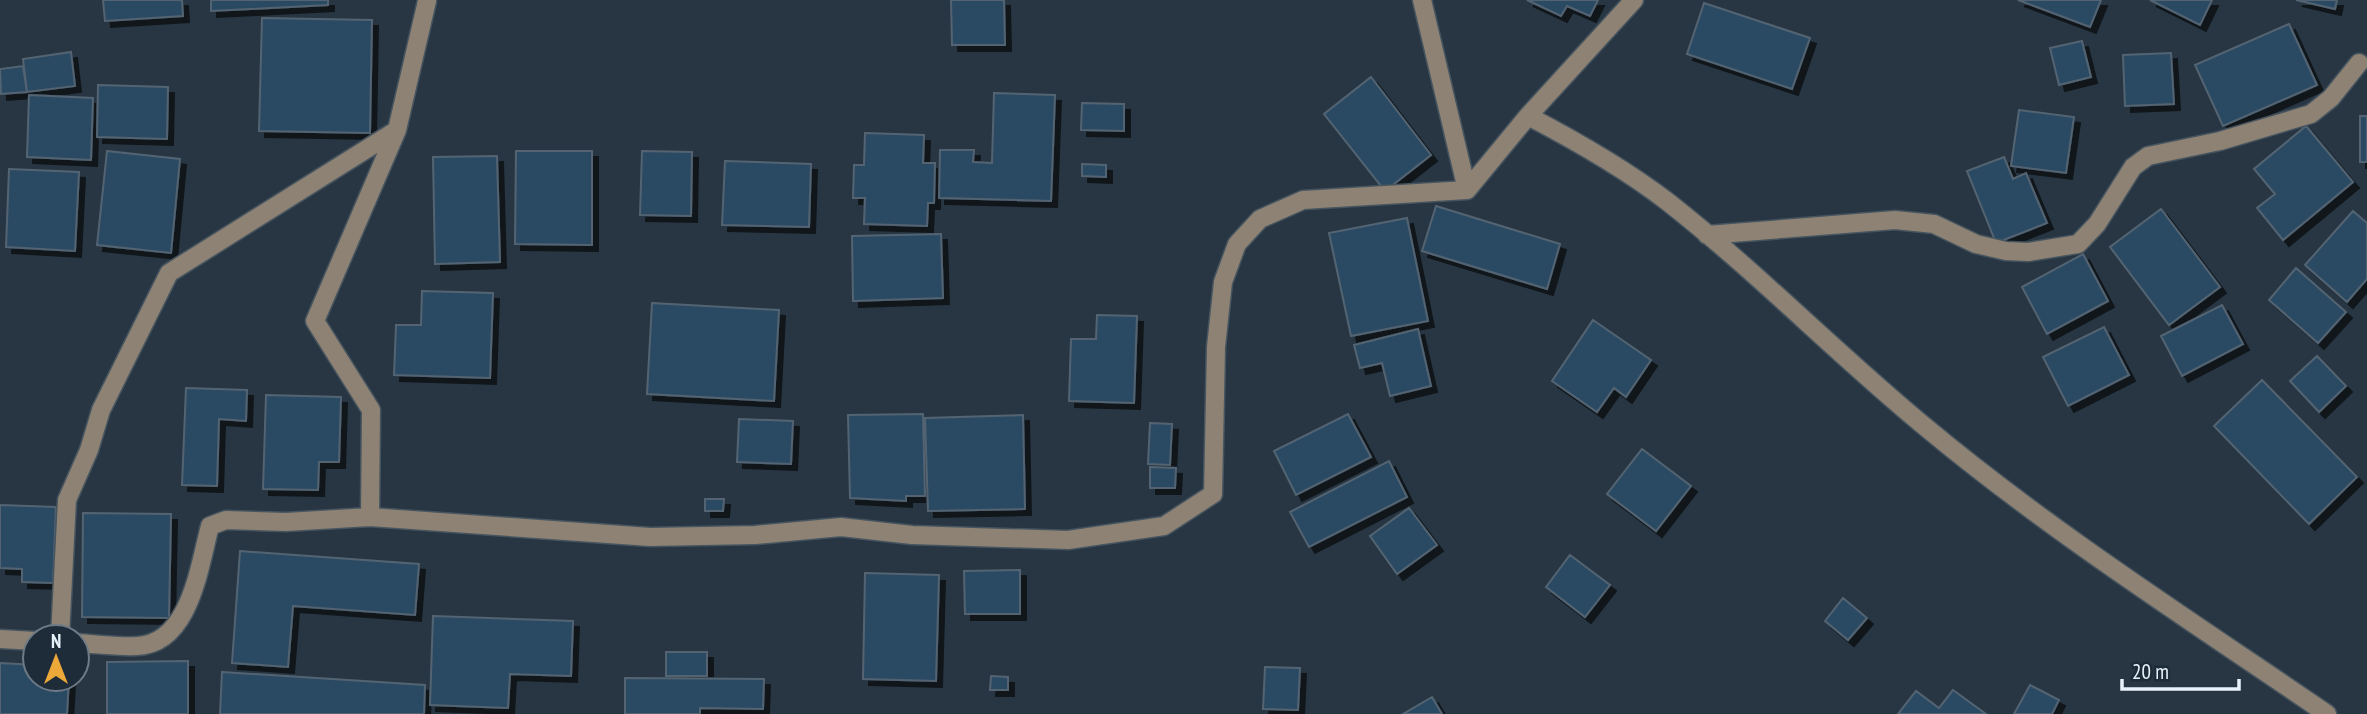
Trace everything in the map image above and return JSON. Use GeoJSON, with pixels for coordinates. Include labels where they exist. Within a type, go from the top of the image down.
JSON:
{"type":"FeatureCollection","features":[{"type":"Feature","properties":{"kind":"street"},"geometry":{"type":"LineString","coordinates":[[1422,0],[1467,190]]}},
{"type":"Feature","properties":{"kind":"street"},"geometry":{"type":"LineString","coordinates":[[91,644],[139,647],[167,636],[184,612],[210,526],[226,520],[286,522],[370,516],[650,537],[755,534],[841,527],[912,534],[1068,540],[1164,526],[1213,494],[1216,346],[1223,282],[1237,244],[1260,219],[1303,200],[1467,190],[1528,116],[1634,0]]}},
{"type":"Feature","properties":{"kind":"street"},"geometry":{"type":"LineString","coordinates":[[370,516],[370,410],[315,321],[397,130],[427,1]]}},
{"type":"Feature","properties":{"kind":"street"},"geometry":{"type":"LineString","coordinates":[[1707,235],[1895,220],[1934,224],[1976,244],[2006,251],[2028,252],[2078,244],[2097,224],[2133,167],[2148,156],[2220,141],[2311,114],[2331,98],[2358,63]]}},
{"type":"Feature","properties":{"kind":"street"},"geometry":{"type":"LineString","coordinates":[[1528,116],[1576,141],[1665,200],[1923,425],[2088,548],[2327,714]]}},
{"type":"Feature","properties":{"kind":"street"},"geometry":{"type":"LineString","coordinates":[[61,623],[67,500],[89,450],[101,410],[169,272],[397,130]]}},
{"type":"Feature","properties":{"kind":"street"},"geometry":{"type":"LineString","coordinates":[[0,639],[21,640]]}},
{"type":"Feature","properties":{"kind":"building"},"geometry":{"type":"Polygon","coordinates":[[[103,0],[182,0],[183,16],[105,21],[103,0]]]}},
{"type":"Feature","properties":{"kind":"building"},"geometry":{"type":"Polygon","coordinates":[[[211,0],[328,0],[328,5],[211,11],[211,0]]]}},
{"type":"Feature","properties":{"kind":"building"},"geometry":{"type":"Polygon","coordinates":[[[951,0],[1004,0],[1005,45],[952,45],[951,0]]]}},
{"type":"Feature","properties":{"kind":"building"},"geometry":{"type":"Polygon","coordinates":[[[1527,0],[1598,0],[1590,16],[1567,6],[1561,16],[1527,0]]]}},
{"type":"Feature","properties":{"kind":"building"},"geometry":{"type":"Polygon","coordinates":[[[2018,0],[2101,0],[2090,27],[2018,0]]]}},
{"type":"Feature","properties":{"kind":"building"},"geometry":{"type":"Polygon","coordinates":[[[2150,0],[2212,0],[2200,25],[2150,0]]]}},
{"type":"Feature","properties":{"kind":"building"},"geometry":{"type":"Polygon","coordinates":[[[2296,0],[2337,0],[2335,9],[2296,0]]]}},
{"type":"Feature","properties":{"kind":"building"},"geometry":{"type":"Polygon","coordinates":[[[1704,3],[1810,38],[1792,89],[1687,54],[1704,3]]]}},
{"type":"Feature","properties":{"kind":"building"},"geometry":{"type":"Polygon","coordinates":[[[262,18],[372,20],[370,133],[259,131],[262,18]]]}},
{"type":"Feature","properties":{"kind":"building"},"geometry":{"type":"Polygon","coordinates":[[[2289,24],[2317,85],[2223,126],[2195,65],[2289,24]]]}},
{"type":"Feature","properties":{"kind":"building"},"geometry":{"type":"Polygon","coordinates":[[[2082,41],[2091,77],[2059,85],[2050,48],[2082,41]]]}},
{"type":"Feature","properties":{"kind":"building"},"geometry":{"type":"Polygon","coordinates":[[[71,52],[75,86],[27,92],[23,59],[71,52]]]}},
{"type":"Feature","properties":{"kind":"building"},"geometry":{"type":"Polygon","coordinates":[[[2171,53],[2174,104],[2125,106],[2123,55],[2171,53]]]}},
{"type":"Feature","properties":{"kind":"building"},"geometry":{"type":"Polygon","coordinates":[[[23,66],[27,92],[1,94],[0,69],[23,66]]]}},
{"type":"Feature","properties":{"kind":"building"},"geometry":{"type":"Polygon","coordinates":[[[1371,77],[1431,155],[1385,191],[1324,114],[1371,77]]]}},
{"type":"Feature","properties":{"kind":"building"},"geometry":{"type":"Polygon","coordinates":[[[98,85],[168,87],[167,139],[97,137],[98,85]]]}},
{"type":"Feature","properties":{"kind":"building"},"geometry":{"type":"Polygon","coordinates":[[[994,93],[1055,95],[1051,201],[939,198],[940,150],[974,150],[973,162],[992,163],[994,93]]]}},
{"type":"Feature","properties":{"kind":"building"},"geometry":{"type":"Polygon","coordinates":[[[29,95],[93,98],[91,160],[27,157],[29,95]]]}},
{"type":"Feature","properties":{"kind":"building"},"geometry":{"type":"Polygon","coordinates":[[[1082,103],[1124,104],[1124,131],[1081,130],[1082,103]]]}},
{"type":"Feature","properties":{"kind":"building"},"geometry":{"type":"Polygon","coordinates":[[[2019,110],[2074,117],[2066,173],[2011,166],[2019,110]]]}},
{"type":"Feature","properties":{"kind":"building"},"geometry":{"type":"Polygon","coordinates":[[[2360,116],[2367,116],[2367,162],[2360,162],[2360,116]]]}},
{"type":"Feature","properties":{"kind":"building"},"geometry":{"type":"Polygon","coordinates":[[[2306,126],[2353,182],[2283,240],[2257,208],[2275,194],[2254,169],[2306,126]]]}},
{"type":"Feature","properties":{"kind":"building"},"geometry":{"type":"Polygon","coordinates":[[[865,133],[924,135],[923,163],[935,163],[934,203],[928,203],[927,226],[864,224],[865,198],[853,198],[854,165],[864,165],[865,133]]]}},
{"type":"Feature","properties":{"kind":"building"},"geometry":{"type":"Polygon","coordinates":[[[107,151],[180,159],[171,253],[97,245],[107,151]]]}},
{"type":"Feature","properties":{"kind":"building"},"geometry":{"type":"Polygon","coordinates":[[[516,151],[592,151],[592,245],[515,244],[516,151]]]}},
{"type":"Feature","properties":{"kind":"building"},"geometry":{"type":"Polygon","coordinates":[[[642,151],[692,152],[691,216],[640,215],[642,151]]]}},
{"type":"Feature","properties":{"kind":"building"},"geometry":{"type":"Polygon","coordinates":[[[497,156],[500,262],[435,264],[433,157],[497,156]]]}},
{"type":"Feature","properties":{"kind":"building"},"geometry":{"type":"Polygon","coordinates":[[[2004,157],[2013,179],[2026,173],[2047,223],[1996,243],[1967,171],[2004,157]]]}},
{"type":"Feature","properties":{"kind":"building"},"geometry":{"type":"Polygon","coordinates":[[[725,161],[811,164],[809,227],[722,225],[725,161]]]}},
{"type":"Feature","properties":{"kind":"building"},"geometry":{"type":"Polygon","coordinates":[[[1082,164],[1106,165],[1106,177],[1082,176],[1082,164]]]}},
{"type":"Feature","properties":{"kind":"building"},"geometry":{"type":"Polygon","coordinates":[[[9,169],[79,172],[75,251],[6,247],[9,169]]]}},
{"type":"Feature","properties":{"kind":"building"},"geometry":{"type":"Polygon","coordinates":[[[1436,206],[1560,244],[1547,289],[1422,251],[1436,206]]]}},
{"type":"Feature","properties":{"kind":"building"},"geometry":{"type":"Polygon","coordinates":[[[2161,209],[2220,287],[2169,325],[2110,247],[2161,209]]]}},
{"type":"Feature","properties":{"kind":"building"},"geometry":{"type":"Polygon","coordinates":[[[2353,211],[2367,223],[2367,279],[2347,302],[2305,265],[2353,211]]]}},
{"type":"Feature","properties":{"kind":"building"},"geometry":{"type":"Polygon","coordinates":[[[1407,218],[1428,321],[1351,336],[1329,233],[1407,218]]]}},
{"type":"Feature","properties":{"kind":"building"},"geometry":{"type":"Polygon","coordinates":[[[941,234],[943,298],[853,301],[852,236],[941,234]]]}},
{"type":"Feature","properties":{"kind":"building"},"geometry":{"type":"Polygon","coordinates":[[[2083,254],[2108,301],[2047,334],[2022,287],[2083,254]]]}},
{"type":"Feature","properties":{"kind":"building"},"geometry":{"type":"Polygon","coordinates":[[[2296,268],[2346,312],[2318,343],[2269,300],[2296,268]]]}},
{"type":"Feature","properties":{"kind":"building"},"geometry":{"type":"Polygon","coordinates":[[[422,291],[493,293],[490,378],[394,375],[396,325],[421,325],[422,291]]]}},
{"type":"Feature","properties":{"kind":"building"},"geometry":{"type":"Polygon","coordinates":[[[652,303],[779,310],[774,401],[647,394],[652,303]]]}},
{"type":"Feature","properties":{"kind":"building"},"geometry":{"type":"Polygon","coordinates":[[[2222,305],[2243,344],[2182,376],[2161,336],[2222,305]]]}},
{"type":"Feature","properties":{"kind":"building"},"geometry":{"type":"Polygon","coordinates":[[[1097,315],[1137,316],[1134,403],[1069,401],[1071,339],[1096,339],[1097,315]]]}},
{"type":"Feature","properties":{"kind":"building"},"geometry":{"type":"Polygon","coordinates":[[[1593,320],[1651,360],[1626,397],[1614,388],[1597,412],[1552,381],[1593,320]]]}},
{"type":"Feature","properties":{"kind":"building"},"geometry":{"type":"Polygon","coordinates":[[[2104,327],[2129,375],[2068,406],[2043,357],[2104,327]]]}},
{"type":"Feature","properties":{"kind":"building"},"geometry":{"type":"Polygon","coordinates":[[[1418,329],[1431,386],[1390,396],[1382,363],[1360,368],[1354,345],[1418,329]]]}},
{"type":"Feature","properties":{"kind":"building"},"geometry":{"type":"Polygon","coordinates":[[[2317,356],[2346,386],[2319,412],[2290,381],[2317,356]]]}},
{"type":"Feature","properties":{"kind":"building"},"geometry":{"type":"Polygon","coordinates":[[[2262,380],[2357,477],[2309,524],[2214,426],[2262,380]]]}},
{"type":"Feature","properties":{"kind":"building"},"geometry":{"type":"Polygon","coordinates":[[[186,388],[247,390],[246,421],[219,419],[217,486],[182,485],[186,388]]]}},
{"type":"Feature","properties":{"kind":"building"},"geometry":{"type":"Polygon","coordinates":[[[266,395],[341,397],[339,462],[319,462],[318,490],[263,489],[266,395]]]}},
{"type":"Feature","properties":{"kind":"building"},"geometry":{"type":"Polygon","coordinates":[[[923,414],[925,496],[906,496],[906,501],[850,498],[848,415],[923,414]]]}},
{"type":"Feature","properties":{"kind":"building"},"geometry":{"type":"Polygon","coordinates":[[[1348,414],[1371,457],[1296,495],[1274,451],[1348,414]]]}},
{"type":"Feature","properties":{"kind":"building"},"geometry":{"type":"Polygon","coordinates":[[[1023,415],[1025,509],[928,511],[925,418],[1023,415]]]}},
{"type":"Feature","properties":{"kind":"building"},"geometry":{"type":"Polygon","coordinates":[[[739,419],[793,421],[791,464],[737,462],[739,419]]]}},
{"type":"Feature","properties":{"kind":"building"},"geometry":{"type":"Polygon","coordinates":[[[1150,423],[1172,424],[1170,465],[1148,464],[1150,423]]]}},
{"type":"Feature","properties":{"kind":"building"},"geometry":{"type":"Polygon","coordinates":[[[1642,449],[1691,486],[1656,531],[1607,494],[1642,449]]]}},
{"type":"Feature","properties":{"kind":"building"},"geometry":{"type":"Polygon","coordinates":[[[1389,461],[1407,497],[1309,547],[1290,512],[1389,461]]]}},
{"type":"Feature","properties":{"kind":"building"},"geometry":{"type":"Polygon","coordinates":[[[1150,467],[1176,468],[1175,488],[1150,488],[1150,467]]]}},
{"type":"Feature","properties":{"kind":"building"},"geometry":{"type":"Polygon","coordinates":[[[705,499],[724,499],[723,511],[705,511],[705,499]]]}},
{"type":"Feature","properties":{"kind":"building"},"geometry":{"type":"Polygon","coordinates":[[[0,505],[56,507],[53,583],[22,582],[22,569],[0,568],[0,505]]]}},
{"type":"Feature","properties":{"kind":"building"},"geometry":{"type":"Polygon","coordinates":[[[1409,508],[1437,545],[1397,574],[1370,536],[1409,508]]]}},
{"type":"Feature","properties":{"kind":"building"},"geometry":{"type":"Polygon","coordinates":[[[83,513],[171,514],[169,618],[82,617],[83,513]]]}},
{"type":"Feature","properties":{"kind":"building"},"geometry":{"type":"Polygon","coordinates":[[[240,551],[419,564],[415,615],[293,606],[288,667],[232,663],[240,551]]]}},
{"type":"Feature","properties":{"kind":"building"},"geometry":{"type":"Polygon","coordinates":[[[1570,555],[1610,585],[1585,617],[1546,587],[1570,555]]]}},
{"type":"Feature","properties":{"kind":"building"},"geometry":{"type":"Polygon","coordinates":[[[1020,570],[1020,614],[965,614],[964,571],[1020,570]]]}},
{"type":"Feature","properties":{"kind":"building"},"geometry":{"type":"Polygon","coordinates":[[[865,573],[939,575],[936,681],[863,679],[865,573]]]}},
{"type":"Feature","properties":{"kind":"building"},"geometry":{"type":"Polygon","coordinates":[[[1843,598],[1867,618],[1848,640],[1825,621],[1843,598]]]}},
{"type":"Feature","properties":{"kind":"building"},"geometry":{"type":"Polygon","coordinates":[[[433,616],[573,621],[571,676],[510,674],[508,708],[430,705],[433,616]]]}},
{"type":"Feature","properties":{"kind":"building"},"geometry":{"type":"Polygon","coordinates":[[[666,652],[707,652],[707,676],[666,676],[666,652]]]}},
{"type":"Feature","properties":{"kind":"building"},"geometry":{"type":"Polygon","coordinates":[[[188,661],[188,714],[107,714],[107,662],[188,661]]]}},
{"type":"Feature","properties":{"kind":"building"},"geometry":{"type":"Polygon","coordinates":[[[0,663],[21,664],[21,693],[68,693],[67,714],[0,714],[0,663]]]}},
{"type":"Feature","properties":{"kind":"building"},"geometry":{"type":"Polygon","coordinates":[[[1265,667],[1300,668],[1298,710],[1263,709],[1265,667]]]}},
{"type":"Feature","properties":{"kind":"building"},"geometry":{"type":"Polygon","coordinates":[[[222,672],[425,685],[424,714],[220,714],[222,672]]]}},
{"type":"Feature","properties":{"kind":"building"},"geometry":{"type":"Polygon","coordinates":[[[991,676],[1008,677],[1008,690],[990,690],[991,676]]]}},
{"type":"Feature","properties":{"kind":"building"},"geometry":{"type":"Polygon","coordinates":[[[625,678],[764,679],[763,709],[700,708],[700,714],[625,714],[625,678]]]}},
{"type":"Feature","properties":{"kind":"building"},"geometry":{"type":"Polygon","coordinates":[[[2030,685],[2059,700],[2052,714],[2014,714],[2030,685]]]}},
{"type":"Feature","properties":{"kind":"building"},"geometry":{"type":"Polygon","coordinates":[[[1953,690],[1986,714],[1898,714],[1916,691],[1939,708],[1953,690]]]}},
{"type":"Feature","properties":{"kind":"building"},"geometry":{"type":"Polygon","coordinates":[[[1432,697],[1442,714],[1403,714],[1432,697]]]}}]}
